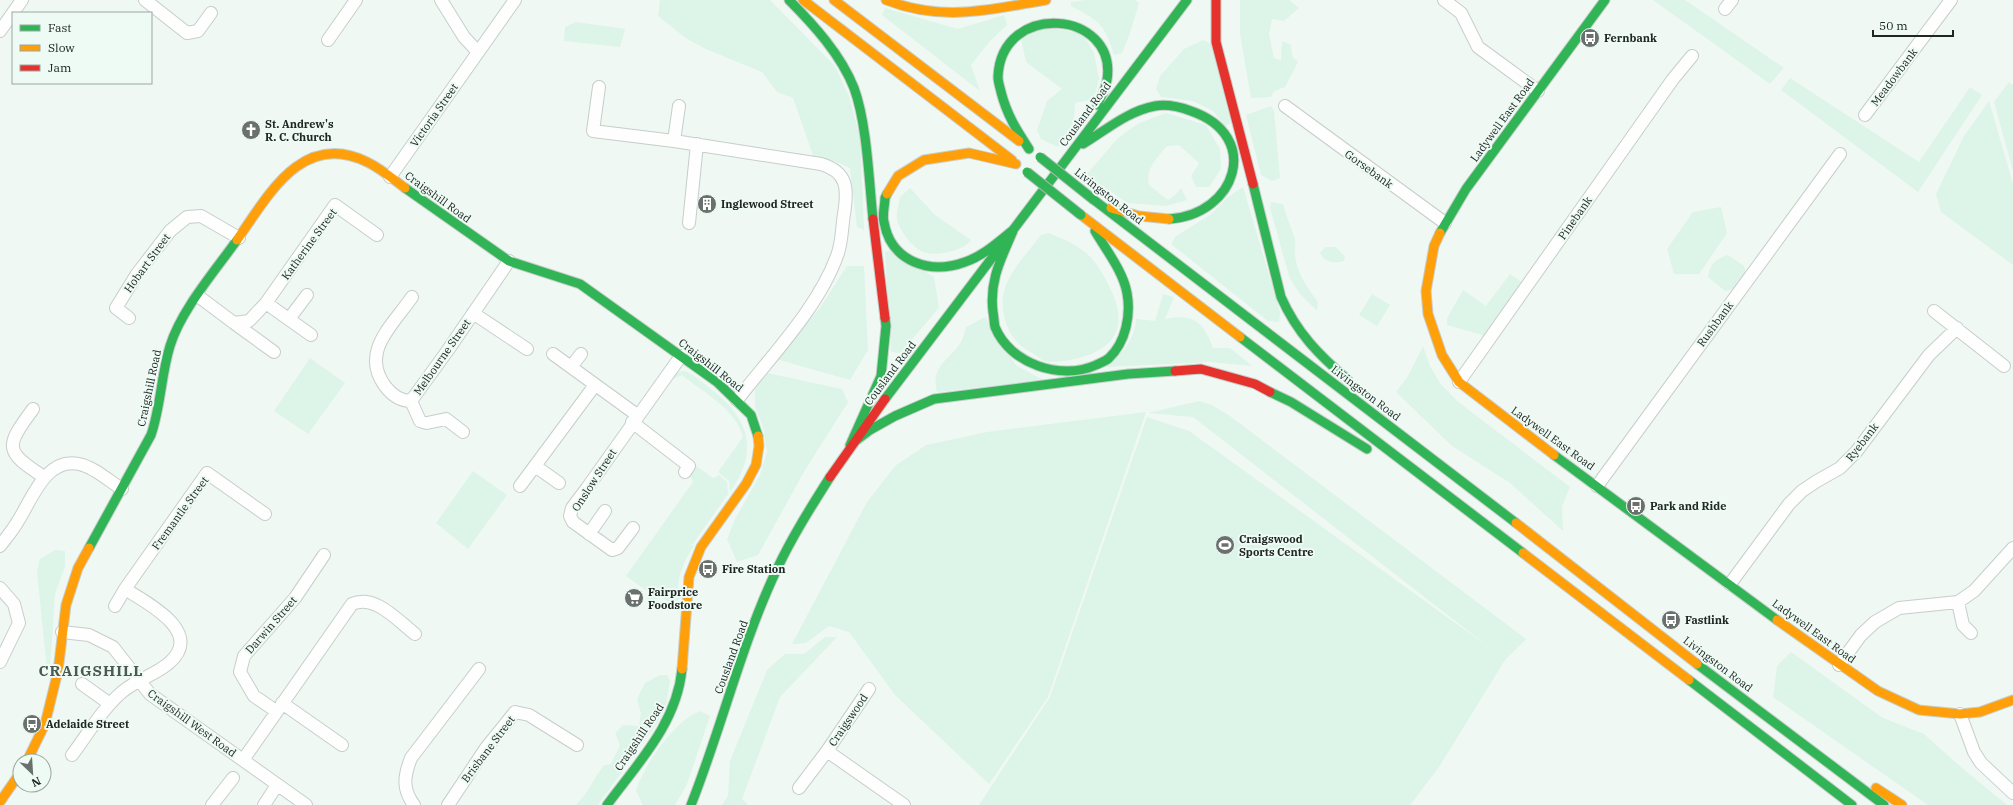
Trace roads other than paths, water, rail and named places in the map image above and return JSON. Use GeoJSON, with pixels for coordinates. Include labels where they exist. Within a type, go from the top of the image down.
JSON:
{"type":"FeatureCollection","features":[{"type":"Feature","properties":{"kind":"main road"},"geometry":{"type":"LineString","coordinates":[[789,0],[805,16],[842,62],[854,89],[862,125],[886,326],[881,376],[850,445]]}},
{"type":"Feature","properties":{"kind":"main road"},"geometry":{"type":"LineString","coordinates":[[804,0],[1084,217],[1852,805]]}},
{"type":"Feature","properties":{"kind":"main road","name":"Livingston Road"},"geometry":{"type":"LineString","coordinates":[[834,0],[1448,470],[1704,670],[1884,805]]}},
{"type":"Feature","properties":{"kind":"main road"},"geometry":{"type":"LineString","coordinates":[[886,0],[895,5],[937,13],[991,9],[1046,0]]}},
{"type":"Feature","properties":{"kind":"main road","name":"Cousland Road"},"geometry":{"type":"LineString","coordinates":[[691,805],[706,771],[746,648],[777,570],[805,517],[850,445],[1187,0]]}},
{"type":"Feature","properties":{"kind":"main road"},"geometry":{"type":"LineString","coordinates":[[1216,0],[1218,49],[1268,241],[1281,298],[1288,313],[1318,354],[1357,388]]}},
{"type":"Feature","properties":{"kind":"main road","name":"Ladywell East Road"},"geometry":{"type":"LineString","coordinates":[[1605,0],[1466,189],[1445,223],[1434,246],[1429,270],[1426,303],[1428,314],[1442,355],[1459,382],[1528,436],[1598,486],[1839,665],[1878,691],[1919,710],[1960,714],[1980,712],[2013,700]]}},
{"type":"Feature","properties":{"kind":"main road"},"geometry":{"type":"LineString","coordinates":[[1073,150],[1108,84],[1108,71],[1101,41],[1091,28],[1080,19]]}},
{"type":"Feature","properties":{"kind":"main road"},"geometry":{"type":"LineString","coordinates":[[1020,23],[1012,31],[1000,53],[998,69],[999,87],[1010,119],[1029,149]]}},
{"type":"Feature","properties":{"kind":"main road"},"geometry":{"type":"LineString","coordinates":[[1073,150],[1142,110],[1166,105],[1206,116],[1215,121],[1224,131],[1230,142],[1234,164],[1230,184],[1214,203],[1190,216],[1176,219],[1149,219],[1102,206]]}},
{"type":"Feature","properties":{"kind":"main road"},"geometry":{"type":"LineString","coordinates":[[1013,230],[975,258],[961,264],[944,268],[922,267],[904,258],[891,243],[883,216],[883,204],[889,188],[902,171],[918,162],[939,155],[964,152],[1016,164]]}},
{"type":"Feature","properties":{"kind":"main road","name":"Craigshill Road"},"geometry":{"type":"LineString","coordinates":[[31,753],[42,729],[52,698],[58,671],[66,605],[78,568],[148,442],[156,420],[170,346],[182,318],[272,190],[288,171],[303,161],[319,154],[342,153],[368,162],[509,260],[580,284],[717,382],[737,400],[751,416],[757,432],[759,446],[756,465],[746,484],[696,557],[689,577],[680,688],[675,705],[666,722],[607,805]]}},
{"type":"Feature","properties":{"kind":"main road"},"geometry":{"type":"LineString","coordinates":[[1013,230],[993,281],[990,298],[992,316],[998,333],[1008,350],[1030,365],[1047,370],[1082,372],[1102,363],[1115,351],[1126,336],[1128,318],[1126,291],[1114,262],[1084,217]]}},
{"type":"Feature","properties":{"kind":"main road"},"geometry":{"type":"LineString","coordinates":[[850,445],[870,430],[895,416],[934,399],[1128,374],[1201,369],[1255,384],[1291,402],[1374,453]]}},
{"type":"Feature","properties":{"kind":"main road"},"geometry":{"type":"LineString","coordinates":[[1368,398],[1448,470]]}},
{"type":"Feature","properties":{"kind":"main road"},"geometry":{"type":"LineString","coordinates":[[1390,464],[1454,500]]}},
{"type":"Feature","properties":{"kind":"main road"},"geometry":{"type":"LineString","coordinates":[[1783,728],[1902,805]]}},
{"type":"Feature","properties":{"kind":"main road"},"geometry":{"type":"LineString","coordinates":[[0,802],[12,785]]}},
{"type":"Feature","properties":{"kind":"street"},"geometry":{"type":"LineString","coordinates":[[13,12],[22,0]]}},
{"type":"Feature","properties":{"kind":"street"},"geometry":{"type":"LineString","coordinates":[[145,0],[188,33],[198,32],[211,13]]}},
{"type":"Feature","properties":{"kind":"street"},"geometry":{"type":"LineString","coordinates":[[328,40],[356,0]]}},
{"type":"Feature","properties":{"kind":"street"},"geometry":{"type":"LineString","coordinates":[[441,0],[464,37],[477,51]]}},
{"type":"Feature","properties":{"kind":"street","name":"Victoria Street"},"geometry":{"type":"LineString","coordinates":[[390,177],[477,51],[515,0]]}},
{"type":"Feature","properties":{"kind":"street"},"geometry":{"type":"LineString","coordinates":[[1444,0],[1461,13],[1478,47],[1538,91]]}},
{"type":"Feature","properties":{"kind":"street","name":"Meadowbank"},"geometry":{"type":"LineString","coordinates":[[1865,115],[1951,0]]}},
{"type":"Feature","properties":{"kind":"street"},"geometry":{"type":"LineString","coordinates":[[0,31],[12,14]]}},
{"type":"Feature","properties":{"kind":"street","name":"Pinebank"},"geometry":{"type":"LineString","coordinates":[[1459,382],[1669,85],[1692,56]]}},
{"type":"Feature","properties":{"kind":"street"},"geometry":{"type":"LineString","coordinates":[[598,87],[593,131],[674,140],[821,164],[833,167],[842,177],[846,185],[847,196],[838,252],[820,294],[737,400]]}},
{"type":"Feature","properties":{"kind":"street"},"geometry":{"type":"LineString","coordinates":[[674,140],[679,106]]}},
{"type":"Feature","properties":{"kind":"street","name":"Gorsebank"},"geometry":{"type":"LineString","coordinates":[[1289,114],[1445,223]]}},
{"type":"Feature","properties":{"kind":"street"},"geometry":{"type":"LineString","coordinates":[[689,223],[697,144]]}},
{"type":"Feature","properties":{"kind":"street","name":"Rushbank"},"geometry":{"type":"LineString","coordinates":[[1598,486],[1838,162]]}},
{"type":"Feature","properties":{"kind":"street","name":"Katherine Street"},"geometry":{"type":"LineString","coordinates":[[234,323],[249,321],[266,304],[335,205],[377,235]]}},
{"type":"Feature","properties":{"kind":"street","name":"Hobart Street"},"geometry":{"type":"LineString","coordinates":[[129,318],[116,308],[137,274],[170,231],[187,217],[201,216],[239,238]]}},
{"type":"Feature","properties":{"kind":"street","name":"Melbourne Street"},"geometry":{"type":"LineString","coordinates":[[411,401],[448,350],[509,260]]}},
{"type":"Feature","properties":{"kind":"street"},"geometry":{"type":"LineString","coordinates":[[290,319],[307,294]]}},
{"type":"Feature","properties":{"kind":"street"},"geometry":{"type":"LineString","coordinates":[[198,296],[274,352]]}},
{"type":"Feature","properties":{"kind":"street","name":"Melbourne Street"},"geometry":{"type":"LineString","coordinates":[[411,401],[404,401],[390,392],[378,376],[375,364],[377,347],[412,297]]}},
{"type":"Feature","properties":{"kind":"street"},"geometry":{"type":"LineString","coordinates":[[266,304],[290,319],[311,335]]}},
{"type":"Feature","properties":{"kind":"street"},"geometry":{"type":"LineString","coordinates":[[1934,311],[2004,366]]}},
{"type":"Feature","properties":{"kind":"street","name":"Melbourne Street"},"geometry":{"type":"LineString","coordinates":[[473,313],[527,350]]}},
{"type":"Feature","properties":{"kind":"street","name":"Ryebank"},"geometry":{"type":"LineString","coordinates":[[1730,584],[1790,504],[1817,480],[1840,468],[1856,452],[1929,355],[1957,328]]}},
{"type":"Feature","properties":{"kind":"street"},"geometry":{"type":"LineString","coordinates":[[553,354],[595,385],[689,466],[685,472]]}},
{"type":"Feature","properties":{"kind":"street"},"geometry":{"type":"LineString","coordinates":[[571,367],[581,354]]}},
{"type":"Feature","properties":{"kind":"street","name":"Onslow Street"},"geometry":{"type":"LineString","coordinates":[[633,528],[618,548],[612,550],[573,522],[570,516],[572,508],[681,356]]}},
{"type":"Feature","properties":{"kind":"street"},"geometry":{"type":"LineString","coordinates":[[520,486],[595,385]]}},
{"type":"Feature","properties":{"kind":"street","name":"Melbourne Street"},"geometry":{"type":"LineString","coordinates":[[411,401],[420,421],[427,423],[446,419],[463,432]]}},
{"type":"Feature","properties":{"kind":"street"},"geometry":{"type":"LineString","coordinates":[[33,409],[17,431],[13,439],[12,448],[20,461],[44,477]]}},
{"type":"Feature","properties":{"kind":"street"},"geometry":{"type":"LineString","coordinates":[[0,546],[18,521],[44,477],[56,467],[68,463],[79,464],[122,489]]}},
{"type":"Feature","properties":{"kind":"street"},"geometry":{"type":"LineString","coordinates":[[535,466],[559,483]]}},
{"type":"Feature","properties":{"kind":"street","name":"Fremantle Street"},"geometry":{"type":"LineString","coordinates":[[115,606],[125,589],[207,473],[265,514]]}},
{"type":"Feature","properties":{"kind":"street"},"geometry":{"type":"LineString","coordinates":[[589,534],[605,511]]}},
{"type":"Feature","properties":{"kind":"street"},"geometry":{"type":"LineString","coordinates":[[1839,665],[1861,636],[1875,622],[1892,610],[1958,602],[1974,591],[2013,548]]}},
{"type":"Feature","properties":{"kind":"street","name":"Darwin Street"},"geometry":{"type":"LineString","coordinates":[[324,555],[294,598],[244,656],[240,672],[254,696],[279,707],[342,745]]}},
{"type":"Feature","properties":{"kind":"street"},"geometry":{"type":"LineString","coordinates":[[0,588],[14,604],[20,623],[0,662]]}},
{"type":"Feature","properties":{"kind":"street"},"geometry":{"type":"LineString","coordinates":[[72,755],[110,704],[139,680],[169,663],[176,656],[180,647],[179,634],[174,622],[125,589]]}},
{"type":"Feature","properties":{"kind":"street"},"geometry":{"type":"LineString","coordinates":[[243,760],[352,604],[360,600],[375,603],[415,634]]}},
{"type":"Feature","properties":{"kind":"street"},"geometry":{"type":"LineString","coordinates":[[1958,602],[1963,625],[1971,633]]}},
{"type":"Feature","properties":{"kind":"street","name":"Craigshill West Road"},"geometry":{"type":"LineString","coordinates":[[62,632],[89,635],[113,647],[150,694],[306,805]]}},
{"type":"Feature","properties":{"kind":"street"},"geometry":{"type":"LineString","coordinates":[[414,805],[408,797],[404,786],[406,772],[411,758],[479,669]]}},
{"type":"Feature","properties":{"kind":"street"},"geometry":{"type":"LineString","coordinates":[[82,684],[110,704]]}},
{"type":"Feature","properties":{"kind":"street","name":"Craigswood"},"geometry":{"type":"LineString","coordinates":[[799,788],[827,751],[869,689]]}},
{"type":"Feature","properties":{"kind":"street","name":"Brisbane Street"},"geometry":{"type":"LineString","coordinates":[[448,805],[486,748],[515,712],[529,715],[577,745]]}},
{"type":"Feature","properties":{"kind":"street"},"geometry":{"type":"LineString","coordinates":[[1960,714],[1974,752],[1981,763],[2013,793]]}},
{"type":"Feature","properties":{"kind":"street","name":"Craigswood"},"geometry":{"type":"LineString","coordinates":[[827,751],[904,805]]}},
{"type":"Feature","properties":{"kind":"street"},"geometry":{"type":"LineString","coordinates":[[212,805],[233,778]]}},
{"type":"Feature","properties":{"kind":"street"},"geometry":{"type":"LineString","coordinates":[[264,805],[277,785]]}},
{"type":"Feature","properties":{"kind":"place","name":"Fernbank"},"geometry":{"type":"Point","coordinates":[1590,38]}},
{"type":"Feature","properties":{"kind":"place","name":"St. Andrew's R. C. Church"},"geometry":{"type":"Point","coordinates":[251,130]}},
{"type":"Feature","properties":{"kind":"place","name":"Inglewood Street"},"geometry":{"type":"Point","coordinates":[707,204]}},
{"type":"Feature","properties":{"kind":"place","name":"Park and Ride"},"geometry":{"type":"Point","coordinates":[1636,506]}},
{"type":"Feature","properties":{"kind":"place","name":"Craigswood Sports Centre"},"geometry":{"type":"Point","coordinates":[1225,545]}},
{"type":"Feature","properties":{"kind":"place","name":"Fire Station"},"geometry":{"type":"Point","coordinates":[708,569]}},
{"type":"Feature","properties":{"kind":"place","name":"Fairprice Foodstore"},"geometry":{"type":"Point","coordinates":[634,598]}},
{"type":"Feature","properties":{"kind":"place","name":"Fastlink"},"geometry":{"type":"Point","coordinates":[1671,620]}},
{"type":"Feature","properties":{"kind":"place","name":"Adelaide Street"},"geometry":{"type":"Point","coordinates":[32,724]}},
{"type":"Feature","properties":{"kind":"district","name":"CRAIGSHILL"},"geometry":{"type":"Point","coordinates":[91,671]}}]}
